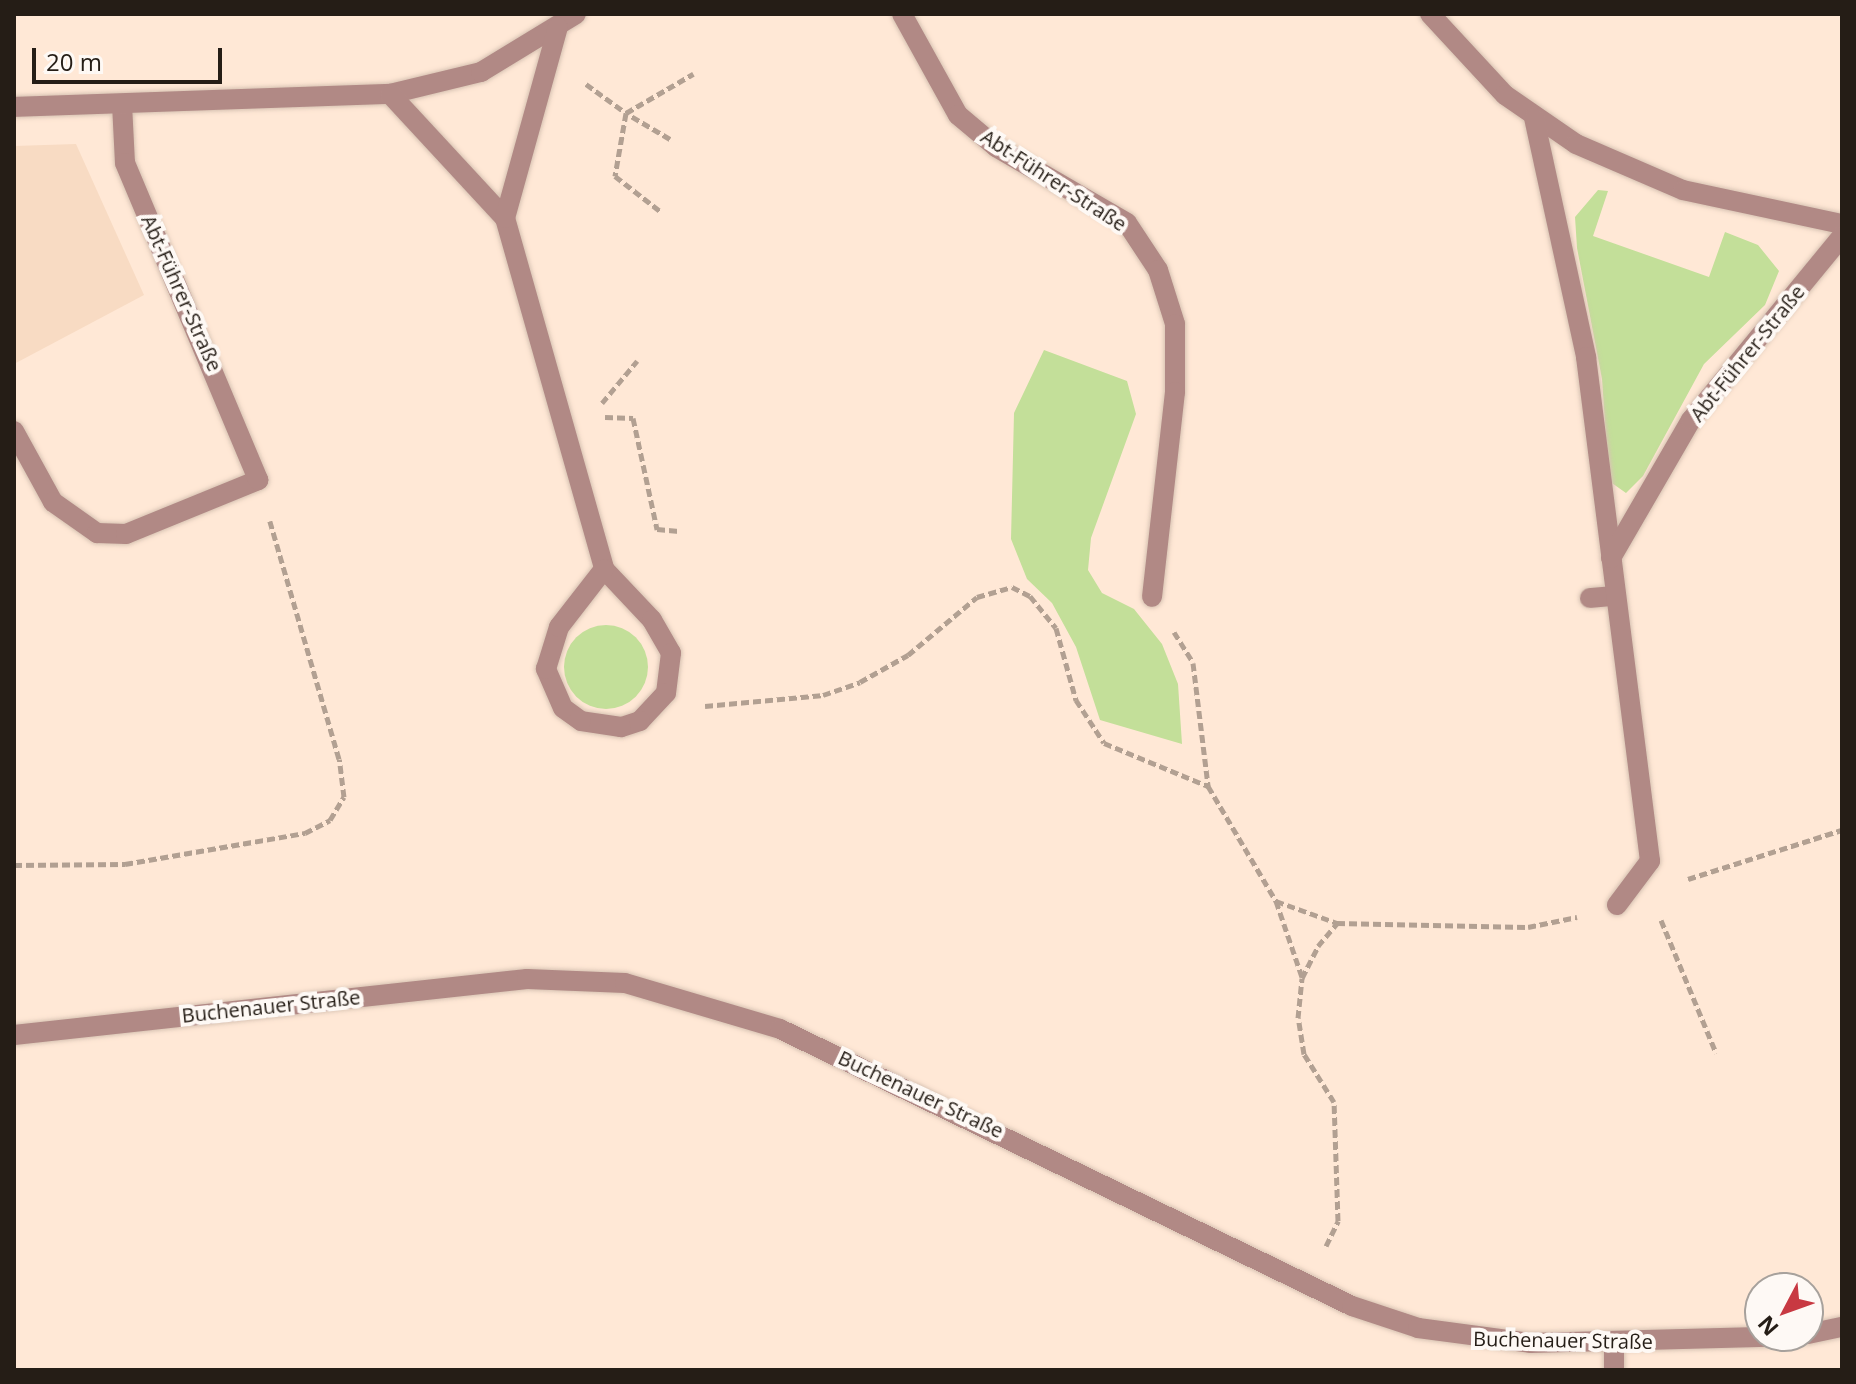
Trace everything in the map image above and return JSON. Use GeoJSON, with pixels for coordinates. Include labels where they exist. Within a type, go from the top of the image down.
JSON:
{"type":"FeatureCollection","features":[{"type":"Feature","properties":{"kind":"street"},"geometry":{"type":"LineString","coordinates":[[14,107],[390,94],[481,72],[576,14]]}},
{"type":"Feature","properties":{"kind":"street","name":"Abt-Führer-Straße"},"geometry":{"type":"LineString","coordinates":[[902,14],[958,115],[996,147],[1127,223],[1158,270],[1175,324],[1175,392],[1152,597]]}},
{"type":"Feature","properties":{"kind":"street"},"geometry":{"type":"LineString","coordinates":[[1430,14],[1534,118],[1683,190],[1842,224]]}},
{"type":"Feature","properties":{"kind":"street"},"geometry":{"type":"LineString","coordinates":[[505,218],[554,61],[558,27]]}},
{"type":"Feature","properties":{"kind":"street"},"geometry":{"type":"LineString","coordinates":[[390,94],[505,218],[604,569],[664,635],[672,674],[666,693],[640,721],[602,728],[581,721],[551,691],[550,647],[604,569]]}},
{"type":"Feature","properties":{"kind":"street","name":"Abt-Führer-Straße"},"geometry":{"type":"LineString","coordinates":[[122,104],[125,163],[258,480]]}},
{"type":"Feature","properties":{"kind":"street"},"geometry":{"type":"LineString","coordinates":[[1534,118],[1586,357],[1613,596],[1650,861],[1646,885],[1617,905]]}},
{"type":"Feature","properties":{"kind":"street","name":"Abt-Führer-Straße"},"geometry":{"type":"LineString","coordinates":[[1611,558],[1691,420],[1842,236]]}},
{"type":"Feature","properties":{"kind":"street"},"geometry":{"type":"LineString","coordinates":[[14,431],[53,502],[97,533],[126,534],[258,480]]}},
{"type":"Feature","properties":{"kind":"street"},"geometry":{"type":"LineString","coordinates":[[1590,598],[1613,596]]}},
{"type":"Feature","properties":{"kind":"street","name":"Buchenauer Straße"},"geometry":{"type":"LineString","coordinates":[[14,1035],[527,979],[625,983],[780,1029],[1308,1282],[1352,1306],[1469,1339],[1614,1342],[1744,1338]]}},
{"type":"Feature","properties":{"kind":"street"},"geometry":{"type":"LineString","coordinates":[[1614,1342],[1614,1370]]}},
{"type":"Feature","properties":{"kind":"path"},"geometry":{"type":"LineString","coordinates":[[554,61],[626,113],[670,139]]}},
{"type":"Feature","properties":{"kind":"path"},"geometry":{"type":"LineString","coordinates":[[660,211],[615,176],[626,113],[693,74]]}},
{"type":"Feature","properties":{"kind":"path"},"geometry":{"type":"LineString","coordinates":[[637,361],[592,417],[633,418],[657,529],[679,531]]}},
{"type":"Feature","properties":{"kind":"path"},"geometry":{"type":"LineString","coordinates":[[14,865],[125,864],[305,833],[330,820],[344,797],[339,759],[258,480]]}},
{"type":"Feature","properties":{"kind":"path"},"geometry":{"type":"LineString","coordinates":[[666,693],[714,709],[823,695],[908,655],[977,597],[1012,587],[1030,596],[1056,628],[1076,700],[1104,743],[1208,786]]}},
{"type":"Feature","properties":{"kind":"path"},"geometry":{"type":"LineString","coordinates":[[1152,597],[1193,663],[1208,786],[1276,901],[1302,978],[1304,1054],[1334,1102],[1338,1221],[1308,1282]]}},
{"type":"Feature","properties":{"kind":"path"},"geometry":{"type":"LineString","coordinates":[[1716,1053],[1646,885],[1842,830]]}},
{"type":"Feature","properties":{"kind":"path"},"geometry":{"type":"LineString","coordinates":[[1276,901],[1337,923],[1528,927],[1617,905]]}},
{"type":"Feature","properties":{"kind":"path"},"geometry":{"type":"LineString","coordinates":[[1302,978],[1337,923]]}},
{"type":"Feature","properties":{"kind":"shaded area"},"geometry":{"type":"Polygon","coordinates":[[[76,144],[144,295],[14,364],[14,146],[76,144]]]}},
{"type":"Feature","properties":{"kind":"green space"},"geometry":{"type":"Polygon","coordinates":[[[1598,190],[1608,191],[1593,236],[1709,277],[1725,232],[1758,245],[1779,271],[1765,305],[1704,364],[1643,476],[1626,493],[1609,481],[1602,379],[1577,248],[1575,217],[1598,190]]]}},
{"type":"Feature","properties":{"kind":"green space"},"geometry":{"type":"Polygon","coordinates":[[[1044,350],[1127,381],[1136,414],[1091,538],[1088,570],[1102,593],[1134,609],[1162,644],[1178,684],[1182,744],[1100,720],[1076,647],[1052,603],[1027,579],[1011,539],[1014,413],[1044,350]]]}},
{"type":"Feature","properties":{"kind":"green space"},"geometry":{"type":"Polygon","coordinates":[[[606,625],[622,628],[636,637],[645,651],[648,667],[645,683],[636,697],[622,706],[606,709],[590,706],[576,697],[567,683],[564,667],[567,651],[576,637],[590,628],[606,625]]]}}]}
